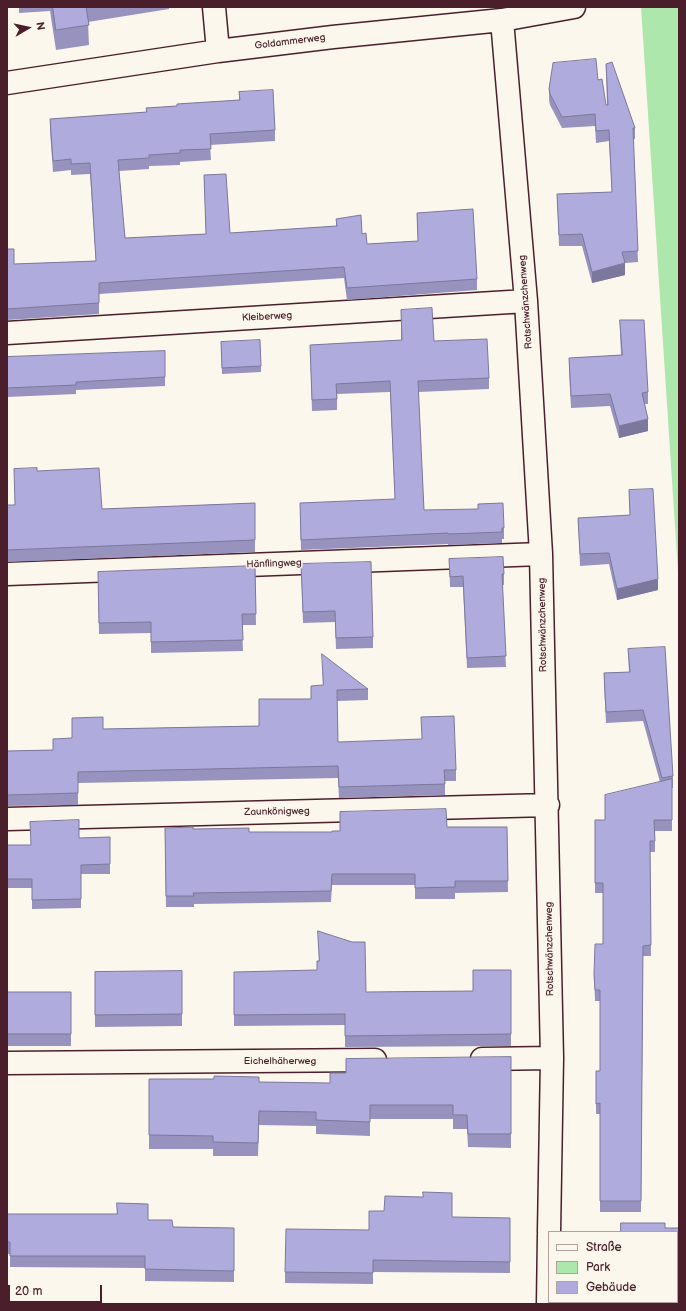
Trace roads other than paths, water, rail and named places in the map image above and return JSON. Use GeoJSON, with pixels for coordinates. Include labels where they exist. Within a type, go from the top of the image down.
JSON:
{"type":"FeatureCollection","features":[{"type":"Feature","properties":{"kind":"street"},"geometry":{"type":"LineString","coordinates":[[214,7],[218,51]]}},
{"type":"Feature","properties":{"kind":"street","name":"Goldammerweg"},"geometry":{"type":"LineString","coordinates":[[7,83],[218,51],[333,37],[502,20],[574,7]]}},
{"type":"Feature","properties":{"kind":"street","name":"Rotschwänzchenweg"},"geometry":{"type":"LineString","coordinates":[[502,20],[526,301],[541,554],[548,805],[552,1058],[549,1231]]}},
{"type":"Feature","properties":{"kind":"street","name":"Kleiberweg"},"geometry":{"type":"LineString","coordinates":[[7,333],[526,301]]}},
{"type":"Feature","properties":{"kind":"street","name":"Hänflingweg"},"geometry":{"type":"LineString","coordinates":[[7,574],[541,554]]}},
{"type":"Feature","properties":{"kind":"street","name":"Zaunkönigweg"},"geometry":{"type":"LineString","coordinates":[[7,819],[548,805]]}},
{"type":"Feature","properties":{"kind":"street"},"geometry":{"type":"LineString","coordinates":[[466,1059],[552,1058]]}},
{"type":"Feature","properties":{"kind":"street","name":"Eichelhäherweg"},"geometry":{"type":"LineString","coordinates":[[7,1063],[394,1060]]}}]}
